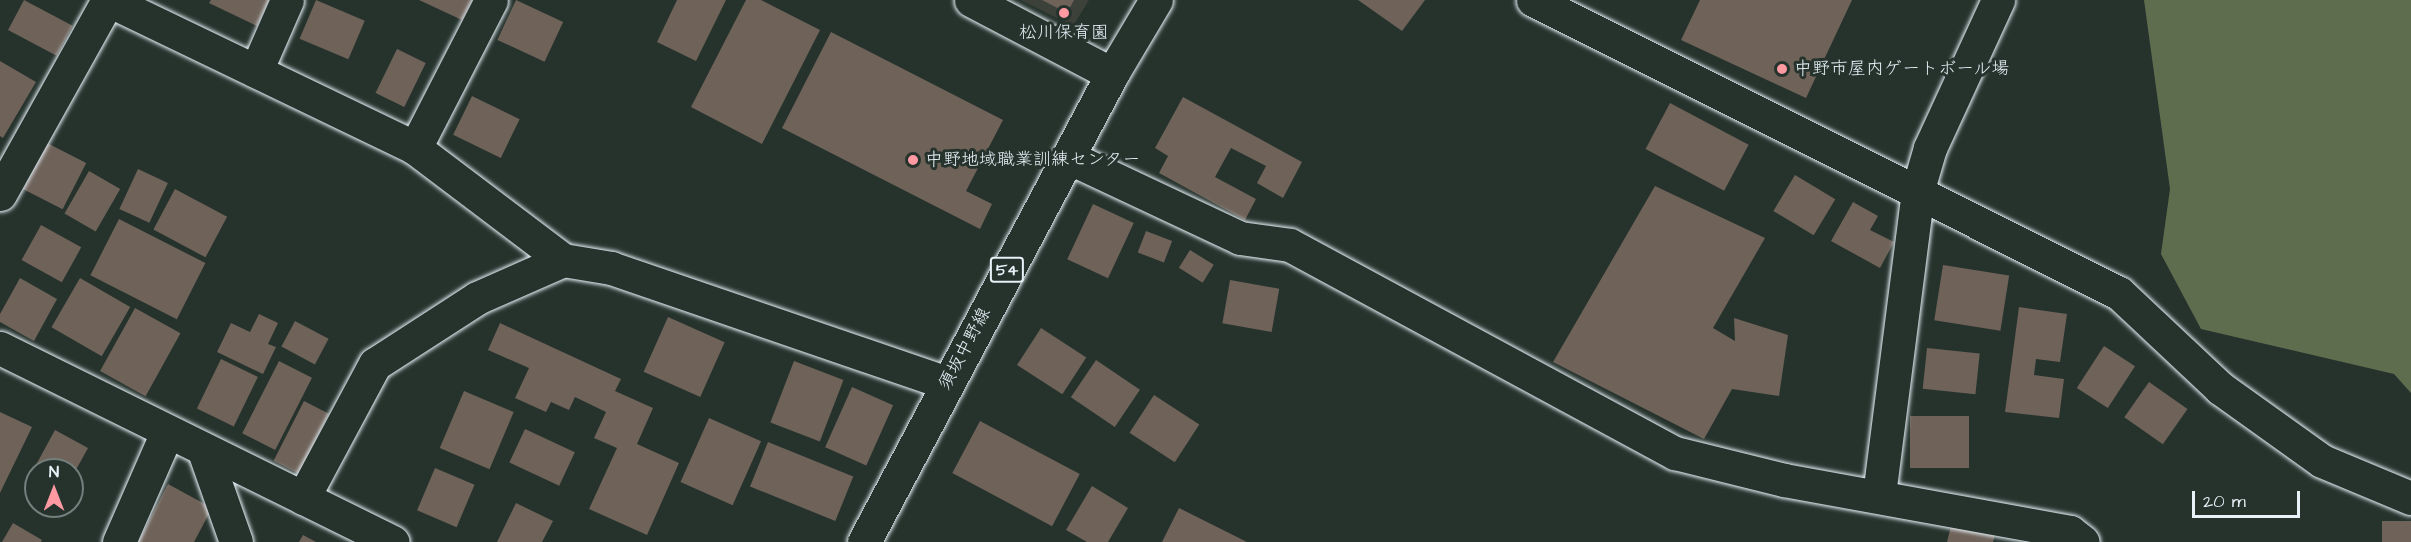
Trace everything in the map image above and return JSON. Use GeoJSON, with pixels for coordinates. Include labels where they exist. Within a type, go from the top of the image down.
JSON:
{"type":"FeatureCollection","features":[{"type":"Feature","properties":{"kind":"street"},"geometry":{"type":"LineString","coordinates":[[0,194],[108,0],[415,148],[563,260],[611,268],[946,382]]}},
{"type":"Feature","properties":{"kind":"street"},"geometry":{"type":"LineString","coordinates":[[256,71],[287,0]]}},
{"type":"Feature","properties":{"kind":"street"},"geometry":{"type":"LineString","coordinates":[[415,148],[491,0]]}},
{"type":"Feature","properties":{"kind":"street"},"geometry":{"type":"LineString","coordinates":[[971,0],[1112,74]]}},
{"type":"Feature","properties":{"kind":"street","name":"須坂中野線"},"geometry":{"type":"LineString","coordinates":[[864,542],[946,382],[1112,74],[1156,0]]}},
{"type":"Feature","properties":{"kind":"street"},"geometry":{"type":"LineString","coordinates":[[1533,0],[1918,189],[2119,293],[2220,388],[2322,461],[2411,498]]}},
{"type":"Feature","properties":{"kind":"street"},"geometry":{"type":"LineString","coordinates":[[1879,495],[1918,189],[1930,148],[1998,0]]}},
{"type":"Feature","properties":{"kind":"street"},"geometry":{"type":"LineString","coordinates":[[1068,157],[1240,238],[1290,245],[1675,453],[1784,480],[1879,495],[2070,532],[2083,542]]}},
{"type":"Feature","properties":{"kind":"street"},"geometry":{"type":"LineString","coordinates":[[303,498],[375,364],[477,298],[563,260]]}},
{"type":"Feature","properties":{"kind":"street"},"geometry":{"type":"LineString","coordinates":[[0,348],[204,451],[393,542]]}},
{"type":"Feature","properties":{"kind":"street"},"geometry":{"type":"LineString","coordinates":[[119,542],[167,432]]}},
{"type":"Feature","properties":{"kind":"street"},"geometry":{"type":"LineString","coordinates":[[204,451],[236,542]]}},
{"type":"Feature","properties":{"kind":"shaded area","name":"松川保育園"},"geometry":{"type":"Polygon","coordinates":[[[1021,0],[1089,0],[1073,26],[1021,0]]]}},
{"type":"Feature","properties":{"kind":"green space"},"geometry":{"type":"Polygon","coordinates":[[[2144,0],[2411,0],[2411,393],[2394,374],[2201,329],[2161,254],[2170,189],[2144,0]]]}},
{"type":"Feature","properties":{"kind":"building"},"geometry":{"type":"Polygon","coordinates":[[[24,0],[73,26],[57,56],[8,30],[24,0]]]}},
{"type":"Feature","properties":{"kind":"building"},"geometry":{"type":"Polygon","coordinates":[[[211,0],[269,0],[257,26],[209,3],[211,0]]]}},
{"type":"Feature","properties":{"kind":"building"},"geometry":{"type":"Polygon","coordinates":[[[316,0],[365,21],[348,59],[300,39],[316,0]]]}},
{"type":"Feature","properties":{"kind":"building"},"geometry":{"type":"Polygon","coordinates":[[[419,0],[472,0],[462,20],[419,0]]]}},
{"type":"Feature","properties":{"kind":"building"},"geometry":{"type":"Polygon","coordinates":[[[516,0],[563,22],[545,62],[497,40],[516,0]]]}},
{"type":"Feature","properties":{"kind":"building"},"geometry":{"type":"Polygon","coordinates":[[[677,0],[726,0],[696,61],[657,42],[677,0]]]}},
{"type":"Feature","properties":{"kind":"building"},"geometry":{"type":"Polygon","coordinates":[[[746,0],[761,0],[820,30],[762,144],[691,107],[746,0]]]}},
{"type":"Feature","properties":{"kind":"building"},"geometry":{"type":"Polygon","coordinates":[[[1042,0],[1074,0],[1067,13],[1042,0]]]}},
{"type":"Feature","properties":{"kind":"building"},"geometry":{"type":"Polygon","coordinates":[[[1358,0],[1425,0],[1402,31],[1358,0]]]}},
{"type":"Feature","properties":{"kind":"building","name":"中野市屋内ゲートボール場"},"geometry":{"type":"Polygon","coordinates":[[[1700,0],[1852,0],[1806,98],[1681,40],[1700,0]]]}},
{"type":"Feature","properties":{"kind":"building","name":"中野地域職業訓練センター"},"geometry":{"type":"Polygon","coordinates":[[[831,32],[1003,120],[966,191],[992,204],[980,229],[782,128],[831,32]]]}},
{"type":"Feature","properties":{"kind":"building"},"geometry":{"type":"Polygon","coordinates":[[[397,49],[426,63],[404,107],[376,93],[397,49]]]}},
{"type":"Feature","properties":{"kind":"building"},"geometry":{"type":"Polygon","coordinates":[[[0,61],[36,82],[3,138],[0,136],[0,61]]]}},
{"type":"Feature","properties":{"kind":"building"},"geometry":{"type":"Polygon","coordinates":[[[472,96],[520,119],[501,158],[453,135],[472,96]]]}},
{"type":"Feature","properties":{"kind":"building"},"geometry":{"type":"Polygon","coordinates":[[[1183,97],[1302,162],[1283,198],[1257,183],[1266,166],[1231,148],[1215,177],[1256,199],[1245,220],[1159,173],[1168,156],[1155,148],[1183,97]]]}},
{"type":"Feature","properties":{"kind":"building"},"geometry":{"type":"Polygon","coordinates":[[[1670,103],[1749,145],[1724,191],[1646,149],[1670,103]]]}},
{"type":"Feature","properties":{"kind":"building"},"geometry":{"type":"Polygon","coordinates":[[[47,143],[86,163],[63,209],[23,189],[47,143]]]}},
{"type":"Feature","properties":{"kind":"building"},"geometry":{"type":"Polygon","coordinates":[[[138,169],[168,183],[149,223],[119,209],[138,169]]]}},
{"type":"Feature","properties":{"kind":"building"},"geometry":{"type":"Polygon","coordinates":[[[89,171],[120,189],[96,231],[64,213],[89,171]]]}},
{"type":"Feature","properties":{"kind":"building"},"geometry":{"type":"Polygon","coordinates":[[[1795,175],[1835,199],[1814,235],[1773,211],[1795,175]]]}},
{"type":"Feature","properties":{"kind":"building"},"geometry":{"type":"Polygon","coordinates":[[[1655,186],[1765,238],[1713,328],[1735,341],[1734,318],[1788,335],[1779,396],[1732,389],[1704,439],[1553,362],[1655,186]]]}},
{"type":"Feature","properties":{"kind":"building"},"geometry":{"type":"Polygon","coordinates":[[[175,189],[227,217],[205,257],[153,230],[175,189]]]}},
{"type":"Feature","properties":{"kind":"building"},"geometry":{"type":"Polygon","coordinates":[[[1853,202],[1878,216],[1870,230],[1894,242],[1880,268],[1831,241],[1853,202]]]}},
{"type":"Feature","properties":{"kind":"building"},"geometry":{"type":"Polygon","coordinates":[[[1093,204],[1134,223],[1108,278],[1067,259],[1093,204]]]}},
{"type":"Feature","properties":{"kind":"building"},"geometry":{"type":"Polygon","coordinates":[[[119,219],[205,263],[177,319],[90,275],[119,219]]]}},
{"type":"Feature","properties":{"kind":"building"},"geometry":{"type":"Polygon","coordinates":[[[41,225],[81,247],[62,282],[22,260],[41,225]]]}},
{"type":"Feature","properties":{"kind":"building"},"geometry":{"type":"Polygon","coordinates":[[[1146,231],[1172,241],[1164,263],[1138,252],[1146,231]]]}},
{"type":"Feature","properties":{"kind":"building"},"geometry":{"type":"Polygon","coordinates":[[[1190,250],[1214,265],[1203,283],[1179,268],[1190,250]]]}},
{"type":"Feature","properties":{"kind":"building"},"geometry":{"type":"Polygon","coordinates":[[[1943,265],[2009,275],[2000,331],[1934,320],[1943,265]]]}},
{"type":"Feature","properties":{"kind":"building"},"geometry":{"type":"Polygon","coordinates":[[[20,278],[57,299],[34,341],[0,322],[0,314],[20,278]]]}},
{"type":"Feature","properties":{"kind":"building"},"geometry":{"type":"Polygon","coordinates":[[[80,278],[130,307],[102,356],[52,327],[80,278]]]}},
{"type":"Feature","properties":{"kind":"building"},"geometry":{"type":"Polygon","coordinates":[[[1230,280],[1279,289],[1272,332],[1222,323],[1230,280]]]}},
{"type":"Feature","properties":{"kind":"building"},"geometry":{"type":"Polygon","coordinates":[[[2019,307],[2067,314],[2060,362],[2036,359],[2034,375],[2064,379],[2059,418],[2005,412],[2019,307]]]}},
{"type":"Feature","properties":{"kind":"building"},"geometry":{"type":"Polygon","coordinates":[[[135,308],[180,333],[146,396],[100,371],[135,308]]]}},
{"type":"Feature","properties":{"kind":"building"},"geometry":{"type":"Polygon","coordinates":[[[259,314],[278,323],[268,344],[276,347],[263,374],[217,352],[231,323],[250,332],[259,314]]]}},
{"type":"Feature","properties":{"kind":"building"},"geometry":{"type":"Polygon","coordinates":[[[668,317],[725,342],[700,397],[644,372],[668,317]]]}},
{"type":"Feature","properties":{"kind":"building"},"geometry":{"type":"Polygon","coordinates":[[[295,321],[329,339],[315,364],[281,347],[295,321]]]}},
{"type":"Feature","properties":{"kind":"building"},"geometry":{"type":"Polygon","coordinates":[[[500,323],[621,379],[615,391],[653,408],[637,444],[679,463],[647,535],[589,509],[617,448],[594,438],[606,412],[575,397],[569,410],[551,402],[546,412],[515,398],[529,368],[488,350],[500,323]]]}},
{"type":"Feature","properties":{"kind":"building"},"geometry":{"type":"Polygon","coordinates":[[[1041,328],[1086,357],[1062,394],[1017,365],[1041,328]]]}},
{"type":"Feature","properties":{"kind":"building"},"geometry":{"type":"Polygon","coordinates":[[[2104,346],[2135,366],[2108,408],[2077,388],[2104,346]]]}},
{"type":"Feature","properties":{"kind":"building"},"geometry":{"type":"Polygon","coordinates":[[[1927,348],[1980,354],[1975,394],[1923,389],[1927,348]]]}},
{"type":"Feature","properties":{"kind":"building"},"geometry":{"type":"Polygon","coordinates":[[[221,359],[258,377],[234,426],[197,408],[221,359]]]}},
{"type":"Feature","properties":{"kind":"building"},"geometry":{"type":"Polygon","coordinates":[[[1096,360],[1140,390],[1115,427],[1071,397],[1096,360]]]}},
{"type":"Feature","properties":{"kind":"building"},"geometry":{"type":"Polygon","coordinates":[[[279,361],[312,378],[275,450],[242,433],[279,361]]]}},
{"type":"Feature","properties":{"kind":"building"},"geometry":{"type":"Polygon","coordinates":[[[794,361],[843,380],[820,442],[770,423],[794,361]]]}},
{"type":"Feature","properties":{"kind":"building"},"geometry":{"type":"Polygon","coordinates":[[[2149,382],[2188,409],[2163,444],[2124,417],[2149,382]]]}},
{"type":"Feature","properties":{"kind":"building"},"geometry":{"type":"Polygon","coordinates":[[[852,387],[893,405],[866,466],[825,447],[852,387]]]}},
{"type":"Feature","properties":{"kind":"building"},"geometry":{"type":"Polygon","coordinates":[[[464,391],[514,412],[489,469],[440,448],[464,391]]]}},
{"type":"Feature","properties":{"kind":"building"},"geometry":{"type":"Polygon","coordinates":[[[1154,395],[1199,424],[1175,462],[1129,433],[1154,395]]]}},
{"type":"Feature","properties":{"kind":"building"},"geometry":{"type":"Polygon","coordinates":[[[304,401],[329,414],[299,473],[274,461],[304,401]]]}},
{"type":"Feature","properties":{"kind":"building"},"geometry":{"type":"Polygon","coordinates":[[[0,412],[32,427],[0,493],[0,412]]]}},
{"type":"Feature","properties":{"kind":"building"},"geometry":{"type":"Polygon","coordinates":[[[1910,416],[1969,416],[1969,468],[1910,468],[1910,416]]]}},
{"type":"Feature","properties":{"kind":"building"},"geometry":{"type":"Polygon","coordinates":[[[709,418],[761,441],[733,505],[681,482],[709,418]]]}},
{"type":"Feature","properties":{"kind":"building"},"geometry":{"type":"Polygon","coordinates":[[[980,421],[1080,474],[1052,526],[952,473],[980,421]]]}},
{"type":"Feature","properties":{"kind":"building"},"geometry":{"type":"Polygon","coordinates":[[[525,429],[575,452],[559,486],[509,463],[525,429]]]}},
{"type":"Feature","properties":{"kind":"building"},"geometry":{"type":"Polygon","coordinates":[[[55,430],[88,448],[82,458],[40,458],[55,430]]]}},
{"type":"Feature","properties":{"kind":"building"},"geometry":{"type":"Polygon","coordinates":[[[768,442],[853,476],[835,521],[750,487],[768,442]]]}},
{"type":"Feature","properties":{"kind":"building"},"geometry":{"type":"Polygon","coordinates":[[[435,468],[475,485],[457,527],[417,510],[435,468]]]}},
{"type":"Feature","properties":{"kind":"building"},"geometry":{"type":"Polygon","coordinates":[[[168,484],[212,508],[194,542],[138,542],[168,484]]]}},
{"type":"Feature","properties":{"kind":"building"},"geometry":{"type":"Polygon","coordinates":[[[1092,486],[1128,508],[1108,542],[1087,542],[1066,530],[1092,486]]]}},
{"type":"Feature","properties":{"kind":"building"},"geometry":{"type":"Polygon","coordinates":[[[516,503],[553,521],[542,542],[497,542],[516,503]]]}},
{"type":"Feature","properties":{"kind":"building"},"geometry":{"type":"Polygon","coordinates":[[[1179,508],[1247,542],[1162,542],[1179,508]]]}},
{"type":"Feature","properties":{"kind":"building"},"geometry":{"type":"Polygon","coordinates":[[[1954,514],[1998,524],[1993,542],[1947,542],[1954,514]]]}},
{"type":"Feature","properties":{"kind":"building"},"geometry":{"type":"Polygon","coordinates":[[[2382,521],[2411,521],[2411,542],[2382,542],[2382,521]]]}},
{"type":"Feature","properties":{"kind":"building"},"geometry":{"type":"Polygon","coordinates":[[[13,523],[42,540],[41,542],[2,542],[13,523]]]}},
{"type":"Feature","properties":{"kind":"building"},"geometry":{"type":"Polygon","coordinates":[[[303,535],[316,542],[299,542],[303,535]]]}},
{"type":"Feature","properties":{"kind":"place","name":"松川保育園"},"geometry":{"type":"Point","coordinates":[1064,13]}},
{"type":"Feature","properties":{"kind":"place","name":"中野市屋内ゲートボール場"},"geometry":{"type":"Point","coordinates":[1782,69]}},
{"type":"Feature","properties":{"kind":"place","name":"中野地域職業訓練センター"},"geometry":{"type":"Point","coordinates":[913,160]}}]}
